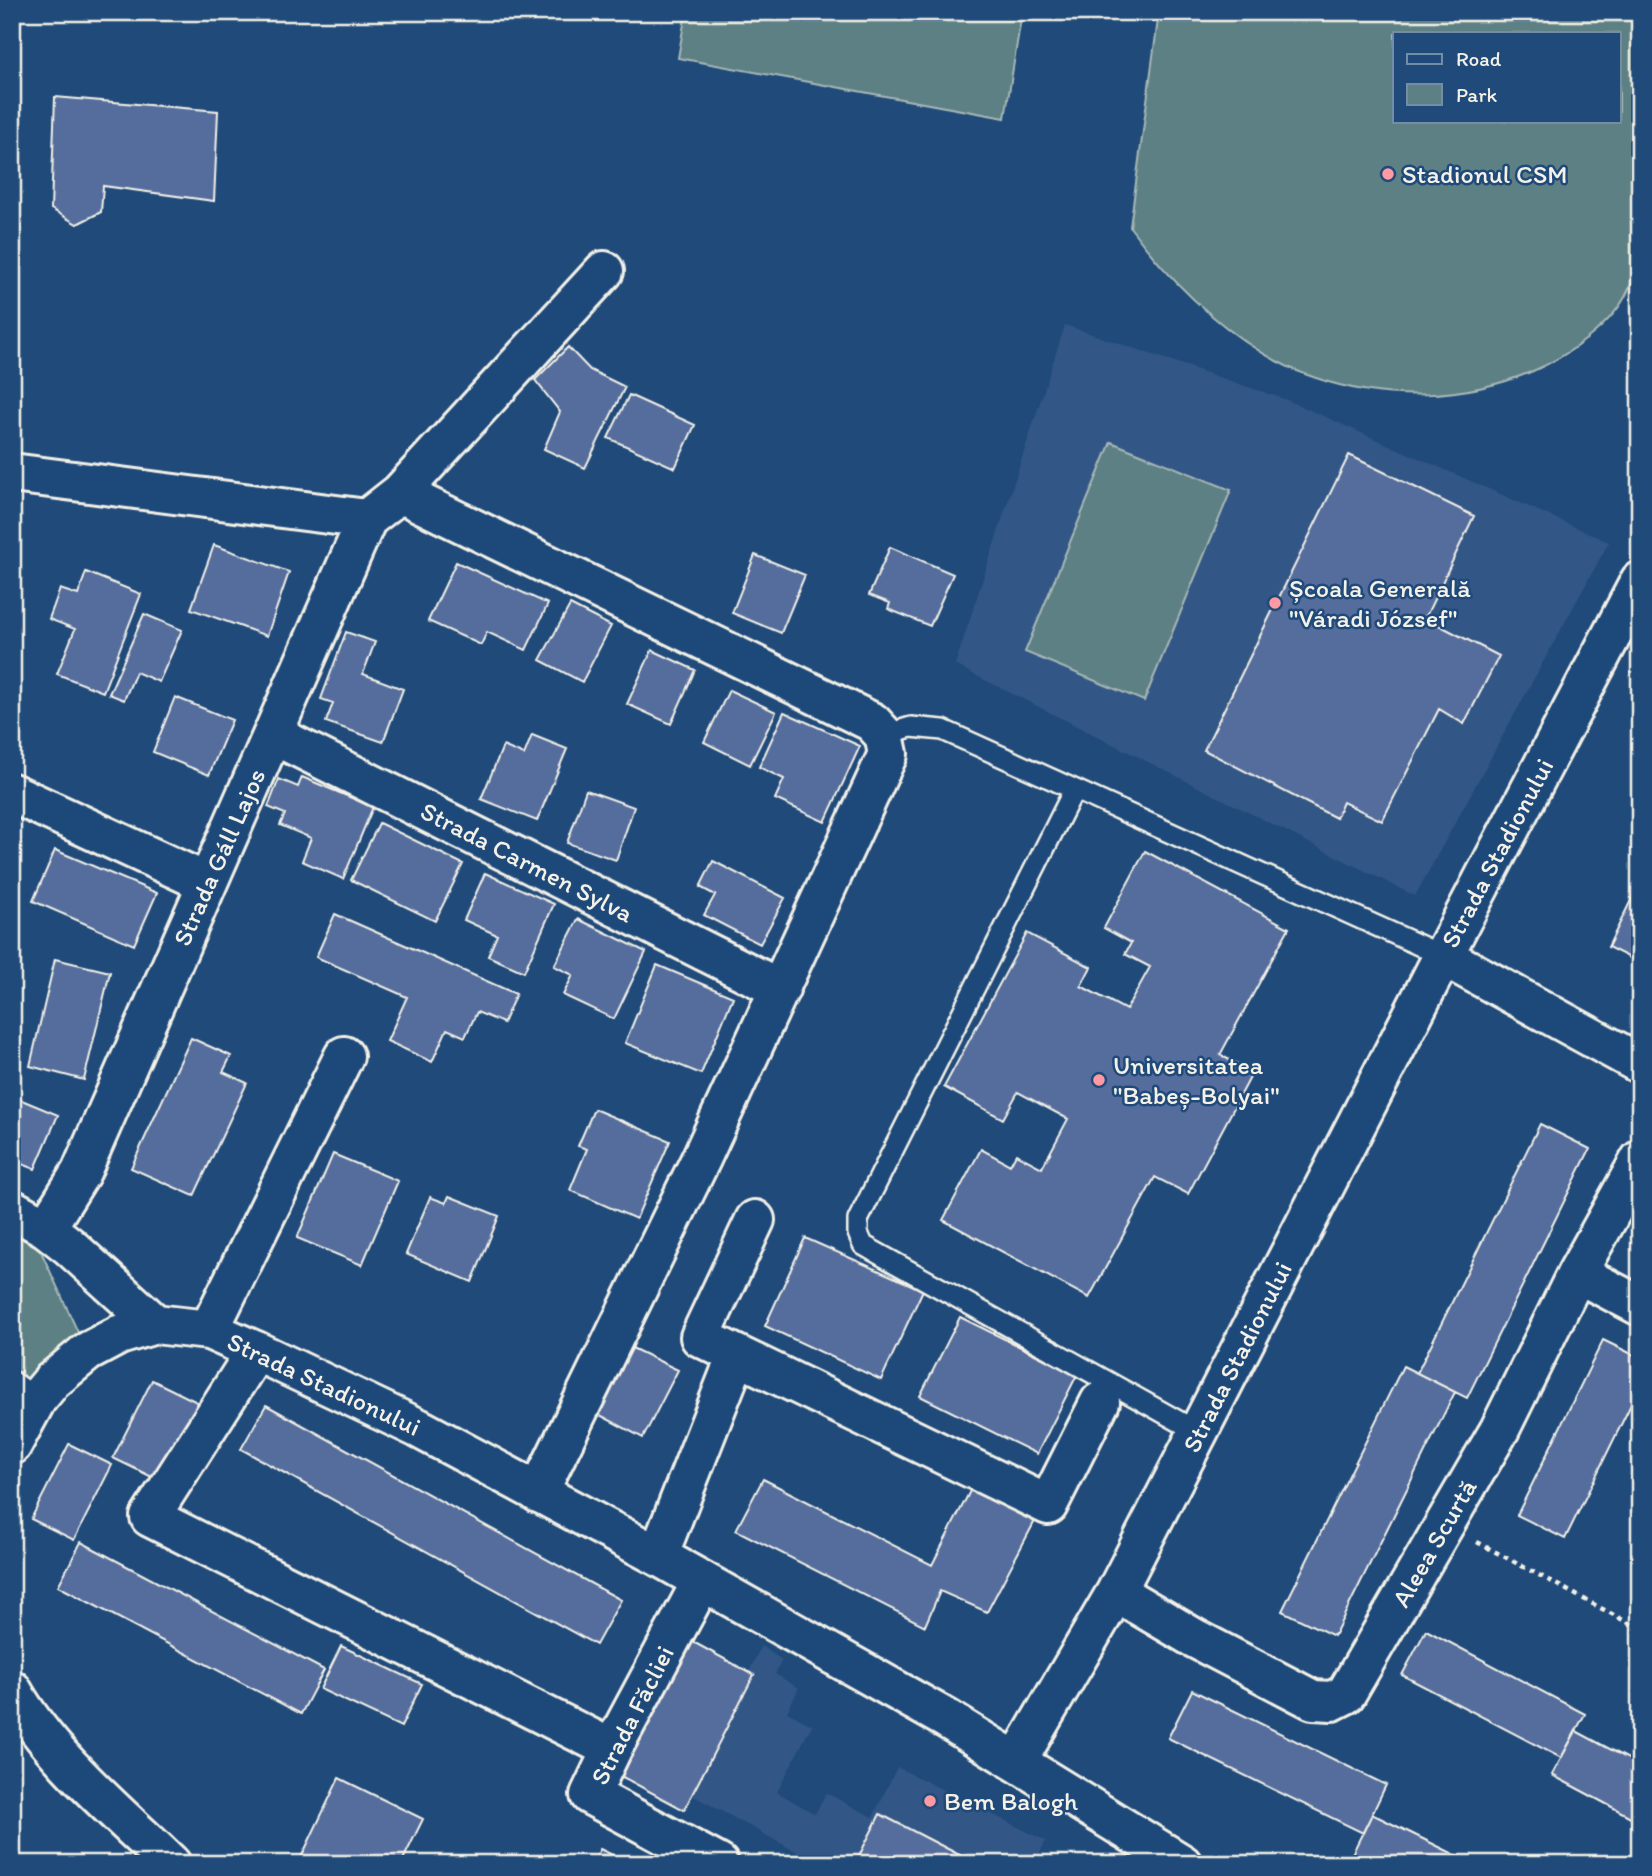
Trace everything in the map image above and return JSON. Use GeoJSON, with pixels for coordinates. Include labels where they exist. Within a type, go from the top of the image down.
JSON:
{"type":"FeatureCollection","features":[{"type":"Feature","properties":{"kind":"street","name":"Strada Gáll Lajos"},"geometry":{"type":"LineString","coordinates":[[46,1228],[81,1172],[367,519],[400,493],[604,271]]}},
{"type":"Feature","properties":{"kind":"street"},"geometry":{"type":"LineString","coordinates":[[12,473],[367,519]]}},
{"type":"Feature","properties":{"kind":"street"},"geometry":{"type":"LineString","coordinates":[[400,493],[872,722],[884,735],[888,754],[701,1159],[538,1493]]}},
{"type":"Feature","properties":{"kind":"street","name":"Strada Stadionului"},"geometry":{"type":"LineString","coordinates":[[12,1445],[25,1390],[52,1381],[87,1352],[118,1335],[155,1324],[209,1330],[418,1428],[658,1556],[1017,1761],[1116,1592],[1443,956],[1640,581]]}},
{"type":"Feature","properties":{"kind":"street","name":"Strada Carmen Sylva"},"geometry":{"type":"LineString","coordinates":[[274,735],[780,989]]}},
{"type":"Feature","properties":{"kind":"street"},"geometry":{"type":"LineString","coordinates":[[12,793],[207,883]]}},
{"type":"Feature","properties":{"kind":"street"},"geometry":{"type":"LineString","coordinates":[[1443,956],[1640,1064]]}},
{"type":"Feature","properties":{"kind":"street"},"geometry":{"type":"LineString","coordinates":[[209,1330],[344,1056]]}},
{"type":"Feature","properties":{"kind":"street","name":"Aleea Scurtă"},"geometry":{"type":"LineString","coordinates":[[1116,1592],[1313,1700],[1332,1701],[1346,1694],[1500,1429],[1577,1273],[1640,1160]]}},
{"type":"Feature","properties":{"kind":"street"},"geometry":{"type":"LineString","coordinates":[[12,1209],[46,1228],[69,1246],[155,1324]]}},
{"type":"Feature","properties":{"kind":"street"},"geometry":{"type":"LineString","coordinates":[[755,1220],[700,1336],[737,1356],[1048,1505],[1100,1402]]}},
{"type":"Feature","properties":{"kind":"street"},"geometry":{"type":"LineString","coordinates":[[1577,1273],[1640,1306]]}},
{"type":"Feature","properties":{"kind":"street"},"geometry":{"type":"LineString","coordinates":[[256,1351],[150,1517],[612,1749]]}},
{"type":"Feature","properties":{"kind":"street"},"geometry":{"type":"LineString","coordinates":[[658,1556],[737,1356]]}},
{"type":"Feature","properties":{"kind":"street","name":"Strada Făcliei"},"geometry":{"type":"LineString","coordinates":[[702,1581],[590,1795],[719,1864]]}},
{"type":"Feature","properties":{"kind":"street"},"geometry":{"type":"LineString","coordinates":[[12,1690],[27,1713],[73,1769],[171,1864]]}},
{"type":"Feature","properties":{"kind":"street"},"geometry":{"type":"LineString","coordinates":[[1017,1761],[1159,1858]]}},
{"type":"Feature","properties":{"kind":"lane"},"geometry":{"type":"LineString","coordinates":[[884,735],[911,727],[943,730],[1443,956]]}},
{"type":"Feature","properties":{"kind":"lane"},"geometry":{"type":"LineString","coordinates":[[1074,790],[858,1220],[858,1233],[863,1245],[1198,1432]]}},
{"type":"Feature","properties":{"kind":"path"},"geometry":{"type":"LineString","coordinates":[[1445,1526],[1640,1629]]}},
{"type":"Feature","properties":{"kind":"shaded area","name":"Școala Generală \"Váradi József\""},"geometry":{"type":"Polygon","coordinates":[[[1065,325],[1287,400],[1609,542],[1415,896],[955,665],[1065,325]]]}},
{"type":"Feature","properties":{"kind":"shaded area"},"geometry":{"type":"Polygon","coordinates":[[[761,1646],[782,1660],[775,1674],[799,1688],[787,1712],[812,1725],[777,1792],[815,1814],[826,1793],[873,1817],[897,1767],[1046,1841],[1036,1861],[1040,1864],[977,1864],[880,1814],[855,1864],[819,1864],[692,1795],[761,1646]]]}},
{"type":"Feature","properties":{"kind":"green space"},"geometry":{"type":"Polygon","coordinates":[[[686,12],[1022,12],[1005,118],[678,58],[686,12]]]}},
{"type":"Feature","properties":{"kind":"green space","name":"Stadionul CSM"},"geometry":{"type":"Polygon","coordinates":[[[1159,12],[1640,12],[1641,229],[1634,276],[1621,304],[1600,328],[1560,357],[1533,371],[1480,388],[1425,394],[1370,391],[1316,378],[1289,367],[1237,336],[1189,295],[1130,227],[1159,12]]]}},
{"type":"Feature","properties":{"kind":"green space"},"geometry":{"type":"Polygon","coordinates":[[[1111,442],[1231,490],[1144,701],[1025,652],[1111,442]]]}},
{"type":"Feature","properties":{"kind":"green space"},"geometry":{"type":"Polygon","coordinates":[[[12,1233],[39,1247],[87,1352],[12,1445],[12,1233]]]}},
{"type":"Feature","properties":{"kind":"building"},"geometry":{"type":"Polygon","coordinates":[[[55,97],[218,111],[214,201],[103,186],[101,212],[77,224],[51,209],[55,97]]]}},
{"type":"Feature","properties":{"kind":"building"},"geometry":{"type":"Polygon","coordinates":[[[568,347],[590,370],[625,387],[585,468],[544,449],[560,412],[535,380],[568,347]]]}},
{"type":"Feature","properties":{"kind":"building"},"geometry":{"type":"Polygon","coordinates":[[[629,395],[695,425],[675,468],[608,438],[629,395]]]}},
{"type":"Feature","properties":{"kind":"building"},"geometry":{"type":"Polygon","coordinates":[[[1349,455],[1474,516],[1425,618],[1499,656],[1464,724],[1439,709],[1382,821],[1343,802],[1336,818],[1204,750],[1349,455]]]}},
{"type":"Feature","properties":{"kind":"building"},"geometry":{"type":"Polygon","coordinates":[[[214,545],[289,572],[267,636],[191,609],[214,545]]]}},
{"type":"Feature","properties":{"kind":"building"},"geometry":{"type":"Polygon","coordinates":[[[890,547],[953,574],[930,626],[888,609],[890,603],[869,595],[890,547]]]}},
{"type":"Feature","properties":{"kind":"building"},"geometry":{"type":"Polygon","coordinates":[[[755,555],[805,575],[781,633],[732,613],[755,555]]]}},
{"type":"Feature","properties":{"kind":"building"},"geometry":{"type":"Polygon","coordinates":[[[456,562],[548,604],[526,650],[487,632],[481,645],[428,621],[456,562]]]}},
{"type":"Feature","properties":{"kind":"building"},"geometry":{"type":"Polygon","coordinates":[[[86,572],[141,594],[103,692],[57,674],[75,629],[49,619],[60,589],[78,595],[86,572]]]}},
{"type":"Feature","properties":{"kind":"building"},"geometry":{"type":"Polygon","coordinates":[[[570,605],[611,626],[582,682],[540,660],[570,605]]]}},
{"type":"Feature","properties":{"kind":"building"},"geometry":{"type":"Polygon","coordinates":[[[144,614],[182,630],[159,682],[136,672],[124,700],[109,694],[144,614]]]}},
{"type":"Feature","properties":{"kind":"building"},"geometry":{"type":"Polygon","coordinates":[[[346,632],[375,642],[363,674],[403,689],[383,742],[326,722],[333,703],[321,699],[346,632]]]}},
{"type":"Feature","properties":{"kind":"building"},"geometry":{"type":"Polygon","coordinates":[[[652,650],[695,670],[671,724],[627,704],[652,650]]]}},
{"type":"Feature","properties":{"kind":"building"},"geometry":{"type":"Polygon","coordinates":[[[729,690],[776,712],[750,765],[704,742],[729,690]]]}},
{"type":"Feature","properties":{"kind":"building"},"geometry":{"type":"Polygon","coordinates":[[[175,697],[232,720],[209,775],[153,752],[175,697]]]}},
{"type":"Feature","properties":{"kind":"building"},"geometry":{"type":"Polygon","coordinates":[[[784,712],[860,746],[825,822],[775,799],[784,779],[759,767],[784,712]]]}},
{"type":"Feature","properties":{"kind":"building"},"geometry":{"type":"Polygon","coordinates":[[[532,735],[567,749],[537,821],[481,799],[503,746],[524,755],[532,735]]]}},
{"type":"Feature","properties":{"kind":"building"},"geometry":{"type":"Polygon","coordinates":[[[302,777],[373,807],[343,879],[302,861],[311,838],[280,825],[285,814],[268,807],[279,779],[298,787],[302,777]]]}},
{"type":"Feature","properties":{"kind":"building"},"geometry":{"type":"Polygon","coordinates":[[[586,790],[634,807],[616,860],[567,843],[586,790]]]}},
{"type":"Feature","properties":{"kind":"building"},"geometry":{"type":"Polygon","coordinates":[[[379,823],[463,864],[435,921],[351,880],[379,823]]]}},
{"type":"Feature","properties":{"kind":"building"},"geometry":{"type":"Polygon","coordinates":[[[55,850],[157,893],[134,945],[33,901],[55,850]]]}},
{"type":"Feature","properties":{"kind":"building","name":"Universitatea \"Babeș-Bolyai\""},"geometry":{"type":"Polygon","coordinates":[[[1145,851],[1289,928],[1220,1055],[1253,1072],[1188,1194],[1155,1177],[1089,1298],[943,1220],[981,1149],[1010,1165],[1016,1154],[1042,1168],[1068,1119],[1018,1092],[1003,1119],[944,1087],[1027,933],[1091,967],[1081,986],[1126,1010],[1150,967],[1125,954],[1131,943],[1104,928],[1145,851]]]}},
{"type":"Feature","properties":{"kind":"building"},"geometry":{"type":"Polygon","coordinates":[[[713,861],[785,898],[760,944],[704,915],[715,895],[700,887],[713,861]]]}},
{"type":"Feature","properties":{"kind":"building"},"geometry":{"type":"Polygon","coordinates":[[[485,873],[554,904],[524,972],[488,956],[497,935],[464,920],[485,873]]]}},
{"type":"Feature","properties":{"kind":"building"},"geometry":{"type":"Polygon","coordinates":[[[1640,882],[1640,963],[1608,947],[1640,882]]]}},
{"type":"Feature","properties":{"kind":"building"},"geometry":{"type":"Polygon","coordinates":[[[335,914],[516,994],[503,1023],[477,1012],[465,1037],[447,1029],[432,1062],[387,1041],[407,997],[316,957],[335,914]]]}},
{"type":"Feature","properties":{"kind":"building"},"geometry":{"type":"Polygon","coordinates":[[[578,919],[646,952],[614,1019],[563,995],[573,975],[554,966],[578,919]]]}},
{"type":"Feature","properties":{"kind":"building"},"geometry":{"type":"Polygon","coordinates":[[[55,959],[110,972],[84,1080],[30,1066],[55,959]]]}},
{"type":"Feature","properties":{"kind":"building"},"geometry":{"type":"Polygon","coordinates":[[[657,965],[733,997],[701,1074],[625,1043],[657,965]]]}},
{"type":"Feature","properties":{"kind":"building"},"geometry":{"type":"Polygon","coordinates":[[[191,1038],[231,1056],[223,1072],[247,1083],[194,1196],[131,1168],[191,1038]]]}},
{"type":"Feature","properties":{"kind":"building"},"geometry":{"type":"Polygon","coordinates":[[[12,1096],[58,1115],[35,1169],[12,1160],[12,1096]]]}},
{"type":"Feature","properties":{"kind":"building"},"geometry":{"type":"Polygon","coordinates":[[[594,1109],[670,1141],[636,1219],[570,1190],[587,1149],[578,1146],[594,1109]]]}},
{"type":"Feature","properties":{"kind":"building"},"geometry":{"type":"Polygon","coordinates":[[[1540,1124],[1590,1149],[1467,1398],[1417,1373],[1540,1124]]]}},
{"type":"Feature","properties":{"kind":"building"},"geometry":{"type":"Polygon","coordinates":[[[333,1154],[398,1181],[362,1265],[297,1238],[333,1154]]]}},
{"type":"Feature","properties":{"kind":"building"},"geometry":{"type":"Polygon","coordinates":[[[449,1196],[499,1216],[472,1282],[406,1254],[430,1197],[446,1203],[449,1196]]]}},
{"type":"Feature","properties":{"kind":"building"},"geometry":{"type":"Polygon","coordinates":[[[805,1238],[923,1290],[881,1380],[765,1326],[805,1238]]]}},
{"type":"Feature","properties":{"kind":"building"},"geometry":{"type":"Polygon","coordinates":[[[960,1317],[1077,1375],[1037,1454],[920,1396],[960,1317]]]}},
{"type":"Feature","properties":{"kind":"building"},"geometry":{"type":"Polygon","coordinates":[[[1603,1340],[1640,1358],[1640,1386],[1565,1539],[1517,1515],[1603,1340]]]}},
{"type":"Feature","properties":{"kind":"building"},"geometry":{"type":"Polygon","coordinates":[[[632,1348],[678,1370],[643,1438],[598,1414],[632,1348]]]}},
{"type":"Feature","properties":{"kind":"building"},"geometry":{"type":"Polygon","coordinates":[[[1403,1366],[1455,1392],[1334,1636],[1282,1611],[1403,1366]]]}},
{"type":"Feature","properties":{"kind":"building"},"geometry":{"type":"Polygon","coordinates":[[[152,1380],[199,1403],[160,1481],[113,1458],[152,1380]]]}},
{"type":"Feature","properties":{"kind":"building"},"geometry":{"type":"Polygon","coordinates":[[[266,1405],[621,1600],[596,1645],[241,1449],[266,1405]]]}},
{"type":"Feature","properties":{"kind":"building"},"geometry":{"type":"Polygon","coordinates":[[[69,1444],[112,1465],[74,1540],[31,1519],[69,1444]]]}},
{"type":"Feature","properties":{"kind":"building"},"geometry":{"type":"Polygon","coordinates":[[[763,1479],[932,1565],[971,1489],[1036,1519],[987,1612],[940,1591],[925,1626],[736,1530],[763,1479]]]}},
{"type":"Feature","properties":{"kind":"building"},"geometry":{"type":"Polygon","coordinates":[[[81,1542],[324,1670],[301,1714],[58,1586],[81,1542]]]}},
{"type":"Feature","properties":{"kind":"building"},"geometry":{"type":"Polygon","coordinates":[[[1426,1630],[1585,1714],[1561,1758],[1402,1675],[1426,1630]]]}},
{"type":"Feature","properties":{"kind":"building"},"geometry":{"type":"Polygon","coordinates":[[[682,1636],[754,1675],[684,1810],[615,1773],[682,1636]]]}},
{"type":"Feature","properties":{"kind":"building"},"geometry":{"type":"Polygon","coordinates":[[[341,1646],[422,1684],[401,1727],[320,1689],[341,1646]]]}},
{"type":"Feature","properties":{"kind":"building"},"geometry":{"type":"Polygon","coordinates":[[[1192,1690],[1386,1785],[1363,1833],[1168,1738],[1192,1690]]]}},
{"type":"Feature","properties":{"kind":"building"},"geometry":{"type":"Polygon","coordinates":[[[1576,1731],[1640,1765],[1640,1822],[1552,1775],[1576,1731]]]}},
{"type":"Feature","properties":{"kind":"building"},"geometry":{"type":"Polygon","coordinates":[[[339,1778],[423,1819],[401,1864],[298,1864],[339,1778]]]}},
{"type":"Feature","properties":{"kind":"building"},"geometry":{"type":"Polygon","coordinates":[[[880,1814],[977,1864],[855,1864],[880,1814]]]}},
{"type":"Feature","properties":{"kind":"building"},"geometry":{"type":"Polygon","coordinates":[[[1372,1814],[1474,1864],[1352,1864],[1348,1862],[1372,1814]]]}},
{"type":"Feature","properties":{"kind":"building"},"geometry":{"type":"Polygon","coordinates":[[[600,1849],[631,1864],[593,1864],[600,1849]]]}},
{"type":"Feature","properties":{"kind":"place","name":"Stadionul CSM"},"geometry":{"type":"Point","coordinates":[1388,174]}},
{"type":"Feature","properties":{"kind":"place","name":"Școala Generală \"Váradi József\""},"geometry":{"type":"Point","coordinates":[1275,603]}},
{"type":"Feature","properties":{"kind":"place","name":"Universitatea \"Babeș-Bolyai\""},"geometry":{"type":"Point","coordinates":[1099,1080]}},
{"type":"Feature","properties":{"kind":"place","name":"Bem Balogh"},"geometry":{"type":"Point","coordinates":[930,1801]}}]}
